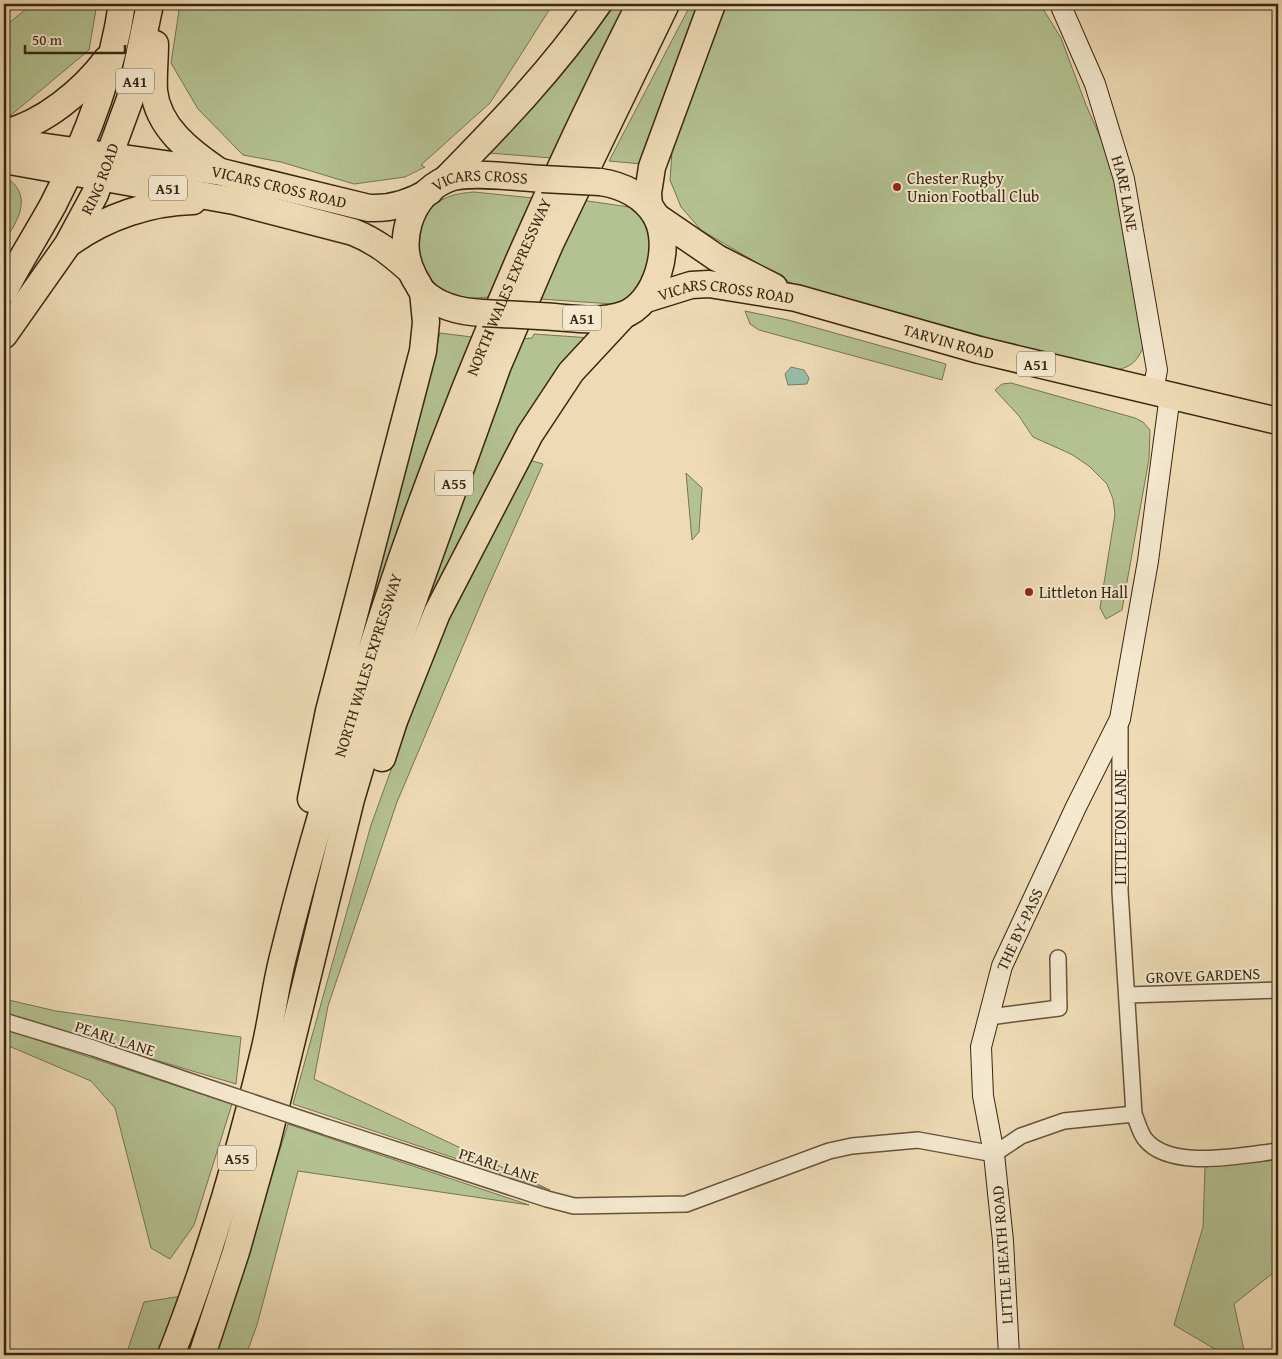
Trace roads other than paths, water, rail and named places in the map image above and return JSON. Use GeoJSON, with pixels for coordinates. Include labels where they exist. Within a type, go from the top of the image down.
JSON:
{"type":"FeatureCollection","features":[{"type":"Feature","properties":{"kind":"highway","name":"RING ROAD"},"geometry":{"type":"LineString","coordinates":[[4,335],[68,244],[87,211],[97,102],[122,4]]}},
{"type":"Feature","properties":{"kind":"highway","name":"RING ROAD"},"geometry":{"type":"LineString","coordinates":[[4,291],[40,228],[90,164],[130,99],[148,4]]}},
{"type":"Feature","properties":{"kind":"highway"},"geometry":{"type":"LineString","coordinates":[[154,4],[154,81],[157,105],[175,136],[201,159],[220,172]]}},
{"type":"Feature","properties":{"kind":"highway"},"geometry":{"type":"LineString","coordinates":[[438,185],[522,101],[598,4]]}},
{"type":"Feature","properties":{"kind":"highway","name":"NORTH WALES EXPRESSWAY"},"geometry":{"type":"LineString","coordinates":[[171,1355],[214,1239],[265,1047],[283,956],[357,695],[418,509],[480,350],[527,238],[578,126],[640,4]]}},
{"type":"Feature","properties":{"kind":"highway","name":"NORTH WALES EXPRESSWAY"},"geometry":{"type":"LineString","coordinates":[[202,1355],[236,1252],[268,1142],[351,799],[394,651],[498,365],[587,166],[666,4]]}},
{"type":"Feature","properties":{"kind":"highway"},"geometry":{"type":"LineString","coordinates":[[653,212],[649,178],[652,167],[712,4]]}},
{"type":"Feature","properties":{"kind":"highway"},"geometry":{"type":"LineString","coordinates":[[4,133],[28,125],[61,103],[89,81],[111,53]]}},
{"type":"Feature","properties":{"kind":"highway"},"geometry":{"type":"LineString","coordinates":[[7,155],[30,175],[39,190],[42,212],[40,228]]}},
{"type":"Feature","properties":{"kind":"highway","name":"VICARS CROSS ROAD"},"geometry":{"type":"LineString","coordinates":[[7,155],[90,164],[220,172],[369,208],[382,209],[402,205],[438,185]]}},
{"type":"Feature","properties":{"kind":"highway"},"geometry":{"type":"LineString","coordinates":[[4,300],[34,266],[90,164]]}},
{"type":"Feature","properties":{"kind":"highway","name":"VICARS CROSS ROAD"},"geometry":{"type":"LineString","coordinates":[[90,164],[353,232],[371,239],[388,251],[417,282]]}},
{"type":"Feature","properties":{"kind":"highway","name":"VICARS CROSS"},"geometry":{"type":"LineString","coordinates":[[283,956],[329,711],[423,351],[426,322],[417,282],[405,250],[408,225],[418,203],[438,185],[472,175],[600,182],[621,187],[638,197],[653,212]]}},
{"type":"Feature","properties":{"kind":"highway"},"geometry":{"type":"LineString","coordinates":[[68,244],[99,225],[144,208],[184,201],[234,202]]}},
{"type":"Feature","properties":{"kind":"highway","name":"VICARS CROSS ROAD"},"geometry":{"type":"LineString","coordinates":[[653,212],[718,258],[796,298]]}},
{"type":"Feature","properties":{"kind":"highway","name":"A51"},"geometry":{"type":"LineString","coordinates":[[417,282],[446,307],[483,313],[592,319],[624,315],[646,299],[654,285],[661,258],[661,230],[653,212]]}},
{"type":"Feature","properties":{"kind":"highway","name":"VICARS CROSS ROAD"},"geometry":{"type":"LineString","coordinates":[[646,299],[691,285],[709,284],[796,298]]}},
{"type":"Feature","properties":{"kind":"highway","name":"TARVIN ROAD"},"geometry":{"type":"LineString","coordinates":[[796,298],[979,350],[1278,421]]}},
{"type":"Feature","properties":{"kind":"highway"},"geometry":{"type":"LineString","coordinates":[[305,986],[336,904],[394,721],[437,613],[530,434],[551,399],[572,372],[624,315]]}},
{"type":"Feature","properties":{"kind":"street","name":"HARE LANE"},"geometry":{"type":"LineString","coordinates":[[1060,4],[1095,84],[1124,180],[1161,393]]}},
{"type":"Feature","properties":{"kind":"street","name":"LITTLETON LANE"},"geometry":{"type":"LineString","coordinates":[[1134,1114],[1120,891],[1120,719],[1148,561],[1161,393]]}},
{"type":"Feature","properties":{"kind":"street","name":"THE BY-PASS"},"geometry":{"type":"LineString","coordinates":[[994,1154],[983,1096],[981,1047],[1002,966],[1120,719]]}},
{"type":"Feature","properties":{"kind":"street"},"geometry":{"type":"LineString","coordinates":[[989,1017],[1059,1008],[1058,958]]}},
{"type":"Feature","properties":{"kind":"street","name":"GROVE GARDENS"},"geometry":{"type":"LineString","coordinates":[[1128,995],[1278,990]]}},
{"type":"Feature","properties":{"kind":"street","name":"PEARL LANE"},"geometry":{"type":"LineString","coordinates":[[4,1021],[93,1048],[547,1200],[574,1206],[686,1204],[828,1150],[852,1146],[918,1140],[994,1154]]}},
{"type":"Feature","properties":{"kind":"street"},"geometry":{"type":"LineString","coordinates":[[994,1154],[1021,1136],[1064,1121],[1134,1114],[1145,1139],[1164,1153],[1185,1158],[1210,1158],[1278,1151]]}},
{"type":"Feature","properties":{"kind":"street","name":"LITTLE HEATH ROAD"},"geometry":{"type":"LineString","coordinates":[[994,1154],[1004,1241],[1009,1355]]}},
{"type":"Feature","properties":{"kind":"place","name":"Chester Rugby Union Football Club"},"geometry":{"type":"Point","coordinates":[897,187]}},
{"type":"Feature","properties":{"kind":"place","name":"Littleton Hall"},"geometry":{"type":"Point","coordinates":[1029,592]}}]}
